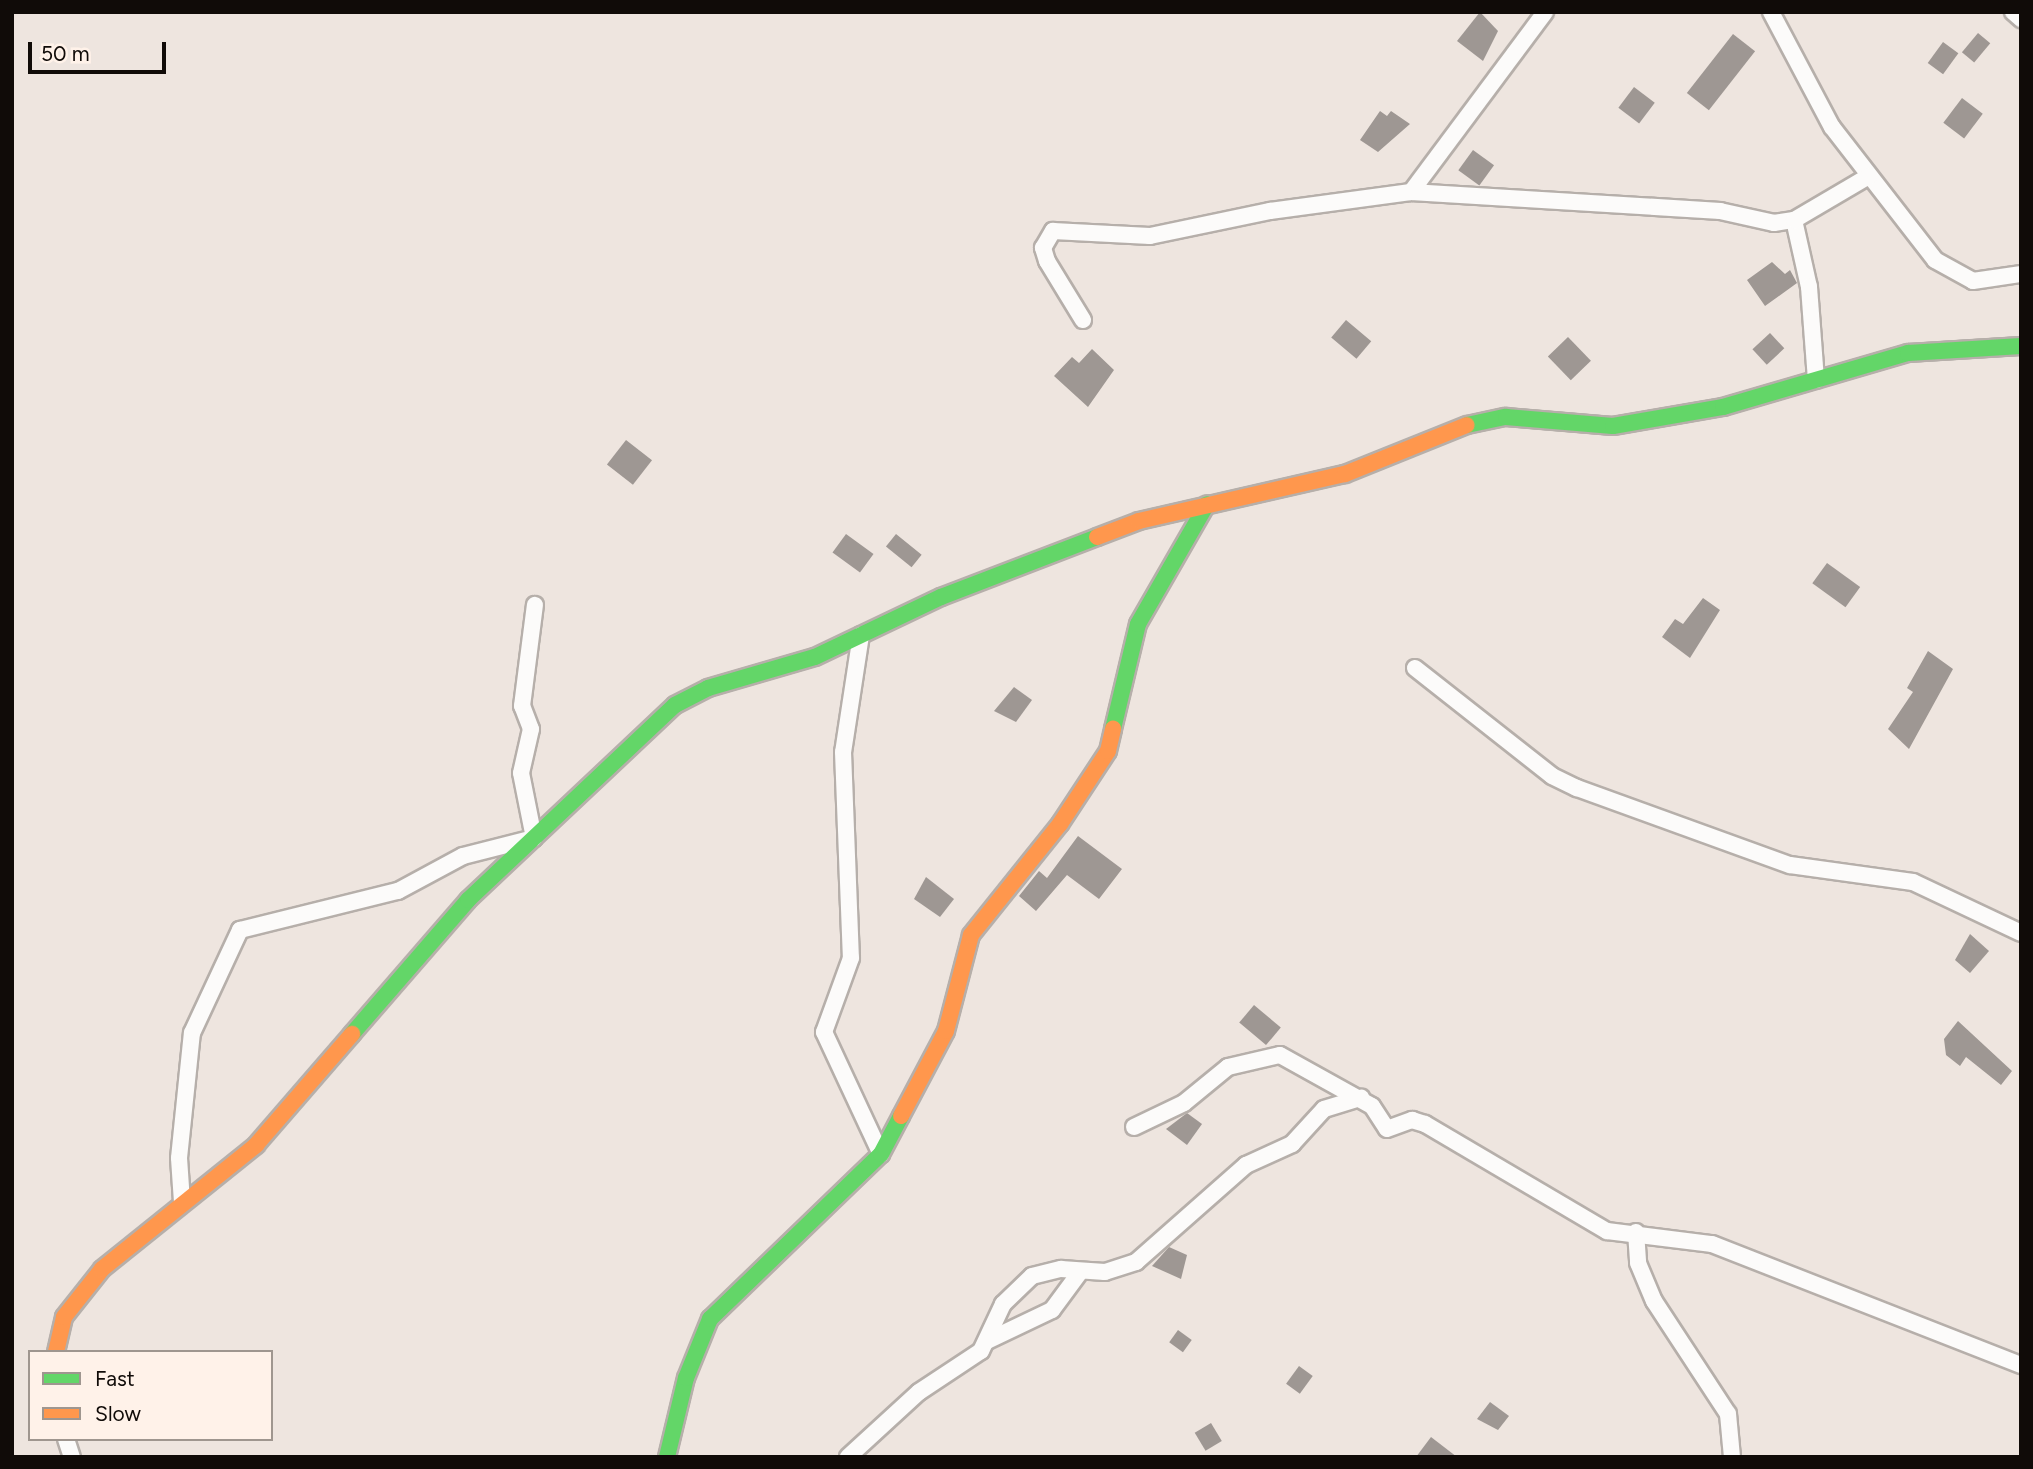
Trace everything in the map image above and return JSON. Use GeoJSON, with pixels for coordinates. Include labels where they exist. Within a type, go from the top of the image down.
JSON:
{"type":"FeatureCollection","features":[{"type":"Feature","properties":{"kind":"street"},"geometry":{"type":"LineString","coordinates":[[1411,192],[1545,12]]}},
{"type":"Feature","properties":{"kind":"street"},"geometry":{"type":"LineString","coordinates":[[2013,12],[2021,19]]}},
{"type":"Feature","properties":{"kind":"street"},"geometry":{"type":"LineString","coordinates":[[1775,13],[1832,127],[1935,260],[1956,276],[1973,281],[2021,274]]}},
{"type":"Feature","properties":{"kind":"street"},"geometry":{"type":"LineString","coordinates":[[1083,320],[1046,261],[1043,248],[1053,231],[1150,236],[1270,211],[1411,192],[1720,211],[1751,223],[1794,220],[1870,176]]}},
{"type":"Feature","properties":{"kind":"street"},"geometry":{"type":"LineString","coordinates":[[1794,220],[1809,287],[1816,380]]}},
{"type":"Feature","properties":{"kind":"street"},"geometry":{"type":"LineString","coordinates":[[56,1350],[64,1317],[83,1287],[277,1124],[468,900],[675,705],[861,635],[1127,526],[1207,504],[1345,474],[1477,421],[1506,417],[1613,426],[1684,415],[1908,353],[2021,346]]}},
{"type":"Feature","properties":{"kind":"street"},"geometry":{"type":"LineString","coordinates":[[667,1457],[685,1378],[710,1319],[881,1154],[946,1031],[971,935],[1060,824],[1108,751],[1138,624],[1207,504]]}},
{"type":"Feature","properties":{"kind":"street"},"geometry":{"type":"LineString","coordinates":[[534,838],[521,774],[531,729],[522,706],[535,605]]}},
{"type":"Feature","properties":{"kind":"street"},"geometry":{"type":"LineString","coordinates":[[861,635],[843,752],[851,958],[824,1032],[881,1154]]}},
{"type":"Feature","properties":{"kind":"street"},"geometry":{"type":"LineString","coordinates":[[1415,668],[1552,776],[1577,788],[1819,873],[1913,882],[2021,933]]}},
{"type":"Feature","properties":{"kind":"street"},"geometry":{"type":"LineString","coordinates":[[182,1202],[179,1158],[192,1033],[240,930],[398,891],[463,856],[534,838]]}},
{"type":"Feature","properties":{"kind":"street"},"geometry":{"type":"LineString","coordinates":[[1134,1127],[1184,1103],[1228,1067],[1268,1055],[1307,1066],[1360,1098],[1392,1131],[1412,1120],[1425,1124],[1593,1224],[1712,1244],[2021,1365]]}},
{"type":"Feature","properties":{"kind":"street"},"geometry":{"type":"LineString","coordinates":[[987,1341],[1019,1285],[1047,1270],[1080,1272],[1136,1262],[1246,1165],[1292,1144],[1324,1109],[1360,1098]]}},
{"type":"Feature","properties":{"kind":"street"},"geometry":{"type":"LineString","coordinates":[[1636,1232],[1639,1263],[1654,1301],[1728,1413],[1732,1457]]}},
{"type":"Feature","properties":{"kind":"street"},"geometry":{"type":"LineString","coordinates":[[848,1457],[987,1341],[1052,1310],[1080,1272]]}},
{"type":"Feature","properties":{"kind":"building"},"geometry":{"type":"Polygon","coordinates":[[[1480,12],[1498,31],[1483,61],[1457,41],[1480,12]]]}},
{"type":"Feature","properties":{"kind":"building"},"geometry":{"type":"Polygon","coordinates":[[[1978,33],[1990,43],[1974,62],[1962,52],[1978,33]]]}},
{"type":"Feature","properties":{"kind":"building"},"geometry":{"type":"Polygon","coordinates":[[[1733,34],[1755,51],[1709,110],[1687,93],[1733,34]]]}},
{"type":"Feature","properties":{"kind":"building"},"geometry":{"type":"Polygon","coordinates":[[[1943,42],[1958,53],[1943,74],[1928,63],[1943,42]]]}},
{"type":"Feature","properties":{"kind":"building"},"geometry":{"type":"Polygon","coordinates":[[[1634,87],[1655,103],[1639,123],[1618,108],[1634,87]]]}},
{"type":"Feature","properties":{"kind":"building"},"geometry":{"type":"Polygon","coordinates":[[[1962,98],[1983,114],[1964,138],[1943,123],[1962,98]]]}},
{"type":"Feature","properties":{"kind":"building"},"geometry":{"type":"Polygon","coordinates":[[[1380,111],[1387,116],[1391,111],[1410,124],[1378,152],[1360,140],[1380,111]]]}},
{"type":"Feature","properties":{"kind":"building"},"geometry":{"type":"Polygon","coordinates":[[[1473,150],[1494,165],[1479,186],[1458,170],[1473,150]]]}},
{"type":"Feature","properties":{"kind":"building"},"geometry":{"type":"Polygon","coordinates":[[[1772,262],[1785,274],[1790,270],[1797,283],[1765,306],[1747,280],[1772,262]]]}},
{"type":"Feature","properties":{"kind":"building"},"geometry":{"type":"Polygon","coordinates":[[[1346,320],[1371,341],[1356,359],[1331,338],[1346,320]]]}},
{"type":"Feature","properties":{"kind":"building"},"geometry":{"type":"Polygon","coordinates":[[[1770,333],[1784,348],[1767,365],[1752,349],[1770,333]]]}},
{"type":"Feature","properties":{"kind":"building"},"geometry":{"type":"Polygon","coordinates":[[[1568,337],[1591,361],[1571,380],[1548,356],[1568,337]]]}},
{"type":"Feature","properties":{"kind":"building"},"geometry":{"type":"Polygon","coordinates":[[[1092,349],[1114,370],[1088,407],[1054,376],[1072,357],[1079,363],[1092,349]]]}},
{"type":"Feature","properties":{"kind":"building"},"geometry":{"type":"Polygon","coordinates":[[[626,440],[652,460],[633,485],[607,464],[626,440]]]}},
{"type":"Feature","properties":{"kind":"building"},"geometry":{"type":"Polygon","coordinates":[[[846,534],[874,554],[860,573],[832,553],[846,534]]]}},
{"type":"Feature","properties":{"kind":"building"},"geometry":{"type":"Polygon","coordinates":[[[896,534],[922,555],[912,567],[886,546],[896,534]]]}},
{"type":"Feature","properties":{"kind":"building"},"geometry":{"type":"Polygon","coordinates":[[[1827,563],[1860,587],[1845,607],[1812,583],[1827,563]]]}},
{"type":"Feature","properties":{"kind":"building"},"geometry":{"type":"Polygon","coordinates":[[[1703,598],[1720,610],[1690,658],[1662,637],[1675,619],[1683,624],[1703,598]]]}},
{"type":"Feature","properties":{"kind":"building"},"geometry":{"type":"Polygon","coordinates":[[[1928,651],[1953,669],[1909,749],[1888,729],[1913,692],[1907,688],[1928,651]]]}},
{"type":"Feature","properties":{"kind":"building"},"geometry":{"type":"Polygon","coordinates":[[[1014,687],[1032,700],[1016,722],[994,711],[1014,687]]]}},
{"type":"Feature","properties":{"kind":"building"},"geometry":{"type":"Polygon","coordinates":[[[1078,836],[1122,869],[1099,899],[1067,875],[1036,911],[1019,896],[1039,871],[1047,878],[1078,836]]]}},
{"type":"Feature","properties":{"kind":"building"},"geometry":{"type":"Polygon","coordinates":[[[926,877],[954,899],[940,917],[914,899],[926,877]]]}},
{"type":"Feature","properties":{"kind":"building"},"geometry":{"type":"Polygon","coordinates":[[[1970,934],[1989,951],[1970,973],[1955,960],[1970,934]]]}},
{"type":"Feature","properties":{"kind":"building"},"geometry":{"type":"Polygon","coordinates":[[[1254,1005],[1281,1027],[1266,1045],[1239,1023],[1254,1005]]]}},
{"type":"Feature","properties":{"kind":"building"},"geometry":{"type":"Polygon","coordinates":[[[1958,1021],[2012,1071],[2001,1085],[1966,1057],[1960,1066],[1946,1055],[1944,1039],[1958,1021]]]}},
{"type":"Feature","properties":{"kind":"building"},"geometry":{"type":"Polygon","coordinates":[[[1187,1113],[1202,1124],[1187,1145],[1166,1129],[1187,1113]]]}},
{"type":"Feature","properties":{"kind":"building"},"geometry":{"type":"Polygon","coordinates":[[[1169,1247],[1187,1255],[1181,1279],[1152,1266],[1169,1247]]]}},
{"type":"Feature","properties":{"kind":"building"},"geometry":{"type":"Polygon","coordinates":[[[1178,1330],[1192,1340],[1183,1352],[1169,1342],[1178,1330]]]}},
{"type":"Feature","properties":{"kind":"building"},"geometry":{"type":"Polygon","coordinates":[[[1299,1366],[1313,1376],[1300,1394],[1286,1384],[1299,1366]]]}},
{"type":"Feature","properties":{"kind":"building"},"geometry":{"type":"Polygon","coordinates":[[[1490,1402],[1509,1416],[1498,1430],[1477,1419],[1490,1402]]]}},
{"type":"Feature","properties":{"kind":"building"},"geometry":{"type":"Polygon","coordinates":[[[1211,1423],[1222,1441],[1206,1451],[1195,1433],[1211,1423]]]}},
{"type":"Feature","properties":{"kind":"building"},"geometry":{"type":"Polygon","coordinates":[[[1431,1437],[1457,1457],[1416,1457],[1431,1437]]]}},
{"type":"Feature","properties":{"kind":"traffic: fast"},"geometry":{"type":"LineString","coordinates":[[1467,425],[1506,417],[1613,426],[1723,407],[1908,353],[2021,346]]}},
{"type":"Feature","properties":{"kind":"traffic: fast"},"geometry":{"type":"LineString","coordinates":[[1113,729],[1138,624],[1207,504]]}},
{"type":"Feature","properties":{"kind":"traffic: fast"},"geometry":{"type":"LineString","coordinates":[[352,1034],[468,900],[675,705],[708,688],[815,657],[941,597],[1097,537]]}},
{"type":"Feature","properties":{"kind":"traffic: fast"},"geometry":{"type":"LineString","coordinates":[[667,1457],[686,1378],[710,1319],[881,1154],[901,1116]]}},
{"type":"Feature","properties":{"kind":"traffic: slow"},"geometry":{"type":"LineString","coordinates":[[1097,537],[1139,521],[1345,474],[1467,425]]}},
{"type":"Feature","properties":{"kind":"traffic: slow"},"geometry":{"type":"LineString","coordinates":[[901,1116],[946,1031],[971,935],[1060,824],[1108,751],[1113,729]]}},
{"type":"Feature","properties":{"kind":"traffic: slow"},"geometry":{"type":"LineString","coordinates":[[56,1350],[64,1317],[102,1269],[256,1145],[352,1034]]}}]}
